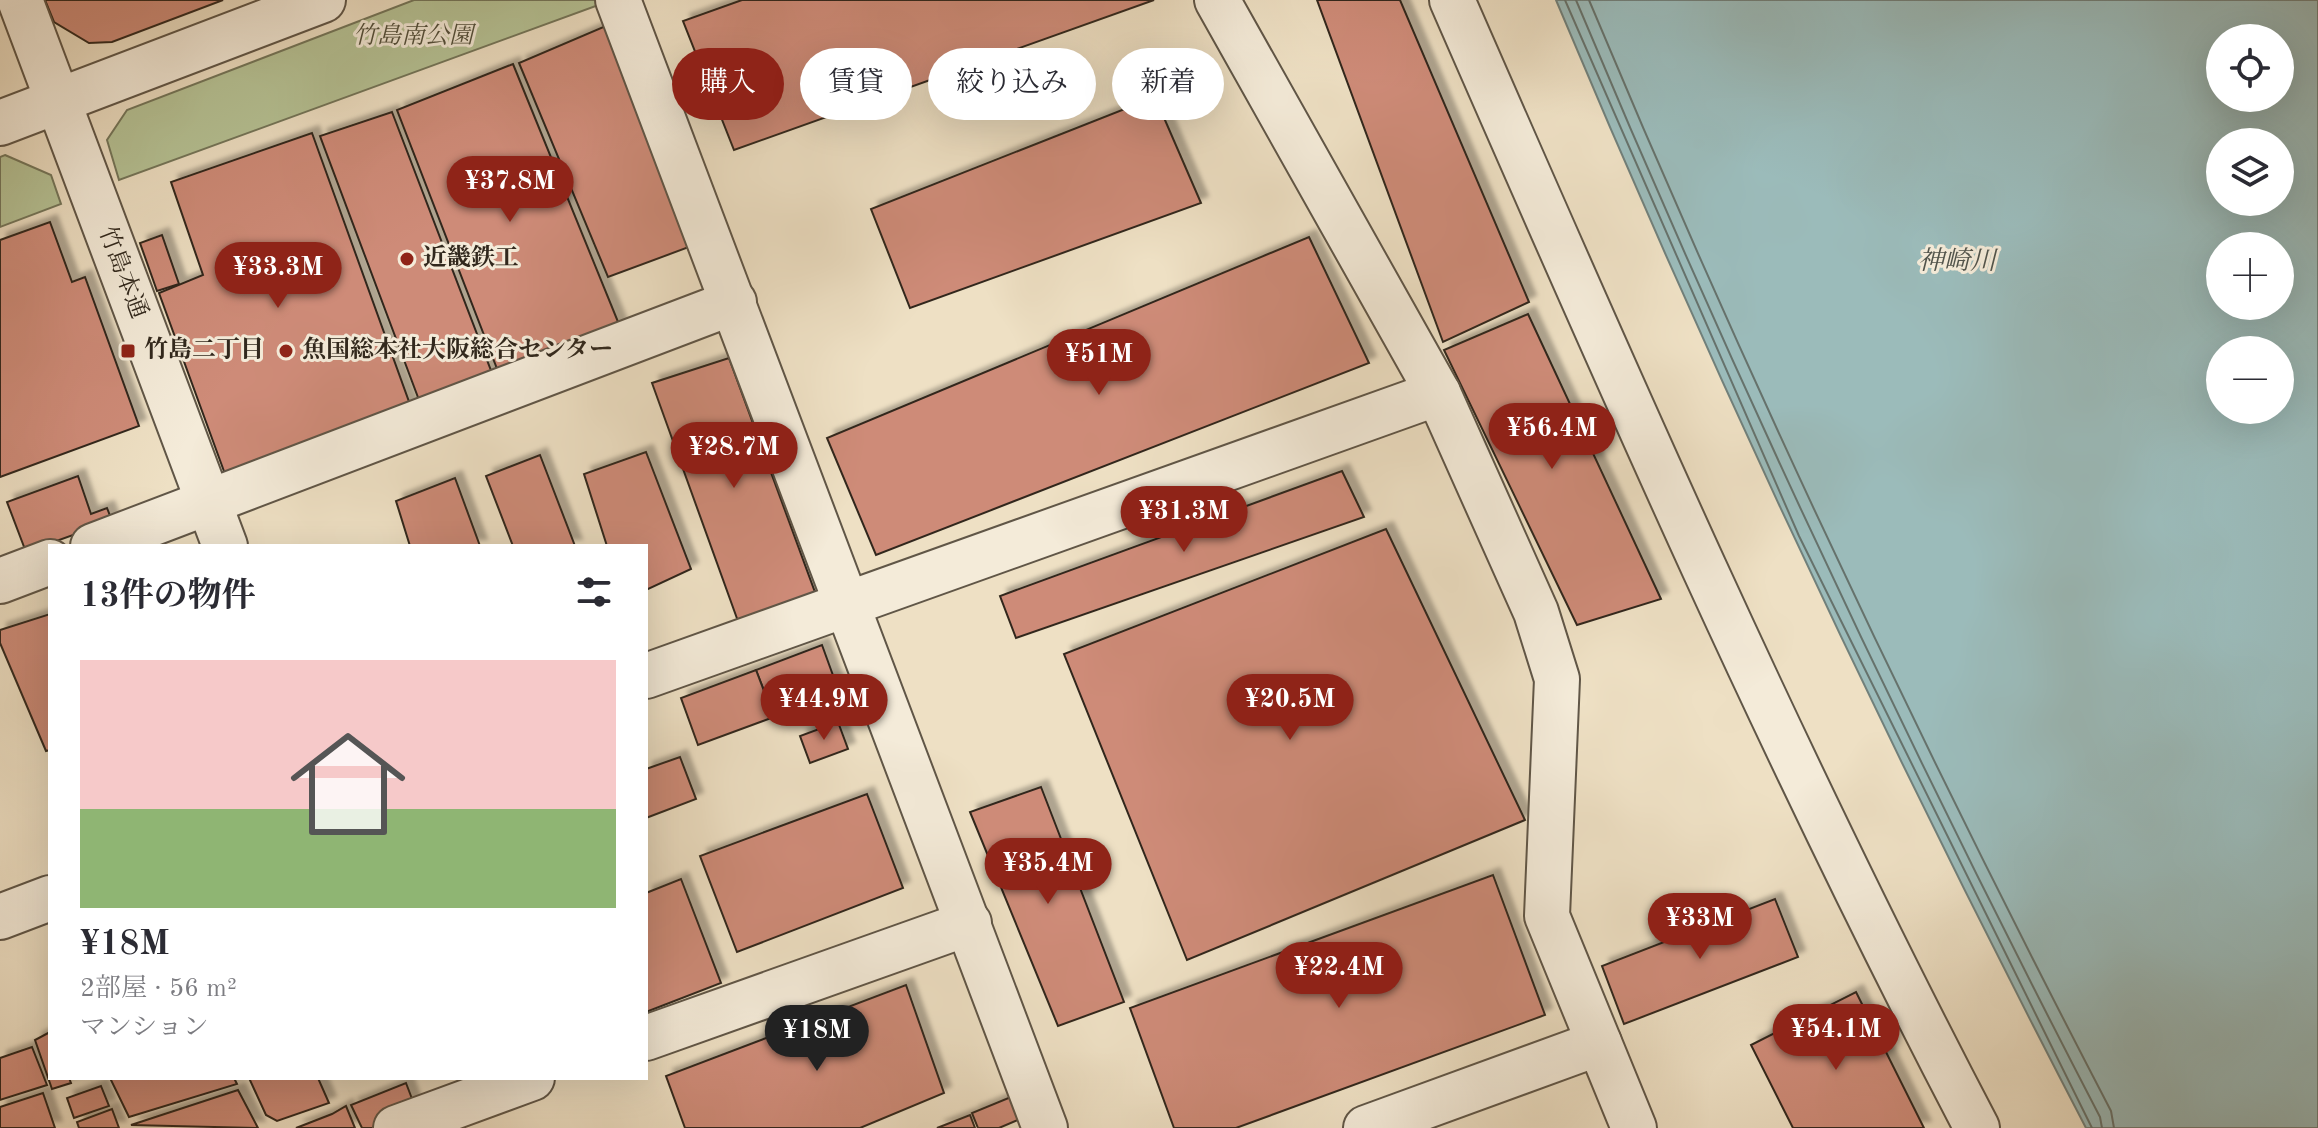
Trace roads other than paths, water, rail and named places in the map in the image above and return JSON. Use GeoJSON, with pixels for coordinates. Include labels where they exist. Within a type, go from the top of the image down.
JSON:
{"type":"FeatureCollection","features":[{"type":"Feature","properties":{"kind":"street","name":"竹島本通"},"geometry":{"type":"LineString","coordinates":[[20,0],[224,544]]}},
{"type":"Feature","properties":{"kind":"street"},"geometry":{"type":"LineString","coordinates":[[0,123],[323,0]]}},
{"type":"Feature","properties":{"kind":"street"},"geometry":{"type":"LineString","coordinates":[[618,0],[1045,1128]]}},
{"type":"Feature","properties":{"kind":"street"},"geometry":{"type":"LineString","coordinates":[[1217,0],[1438,393],[1536,612],[1557,679],[1547,916],[1634,1128]]}},
{"type":"Feature","properties":{"kind":"street"},"geometry":{"type":"LineString","coordinates":[[1452,0],[1671,497],[1844,866],[1977,1128]]}},
{"type":"Feature","properties":{"kind":"street"},"geometry":{"type":"LineString","coordinates":[[98,544],[734,302]]}},
{"type":"Feature","properties":{"kind":"street"},"geometry":{"type":"LineString","coordinates":[[648,675],[1438,393]]}},
{"type":"Feature","properties":{"kind":"street"},"geometry":{"type":"LineString","coordinates":[[0,581],[48,563]]}},
{"type":"Feature","properties":{"kind":"street"},"geometry":{"type":"LineString","coordinates":[[0,917],[48,899]]}},
{"type":"Feature","properties":{"kind":"street"},"geometry":{"type":"LineString","coordinates":[[648,1037],[969,923]]}},
{"type":"Feature","properties":{"kind":"street"},"geometry":{"type":"LineString","coordinates":[[1366,1128],[1599,1043]]}},
{"type":"Feature","properties":{"kind":"street"},"geometry":{"type":"LineString","coordinates":[[396,1128],[436,1106],[525,1080]]}},
{"type":"Feature","properties":{"kind":"water","name":"神崎川"},"geometry":{"type":"Polygon","coordinates":[[[1556,0],[2318,0],[2318,1128],[2086,1128],[1876,710],[1680,286],[1556,0]]]}},
{"type":"Feature","properties":{"kind":"place","name":"近畿鉄工"},"geometry":{"type":"Point","coordinates":[407,259]}},
{"type":"Feature","properties":{"kind":"place","name":"竹島二丁目"},"geometry":{"type":"Point","coordinates":[128,351]}},
{"type":"Feature","properties":{"kind":"place","name":"魚国総本社大阪総合センター"},"geometry":{"type":"Point","coordinates":[286,351]}},
{"type":"Feature","properties":{"kind":"park label","name":"竹島南公園"},"geometry":{"type":"Point","coordinates":[413,37]}}]}
